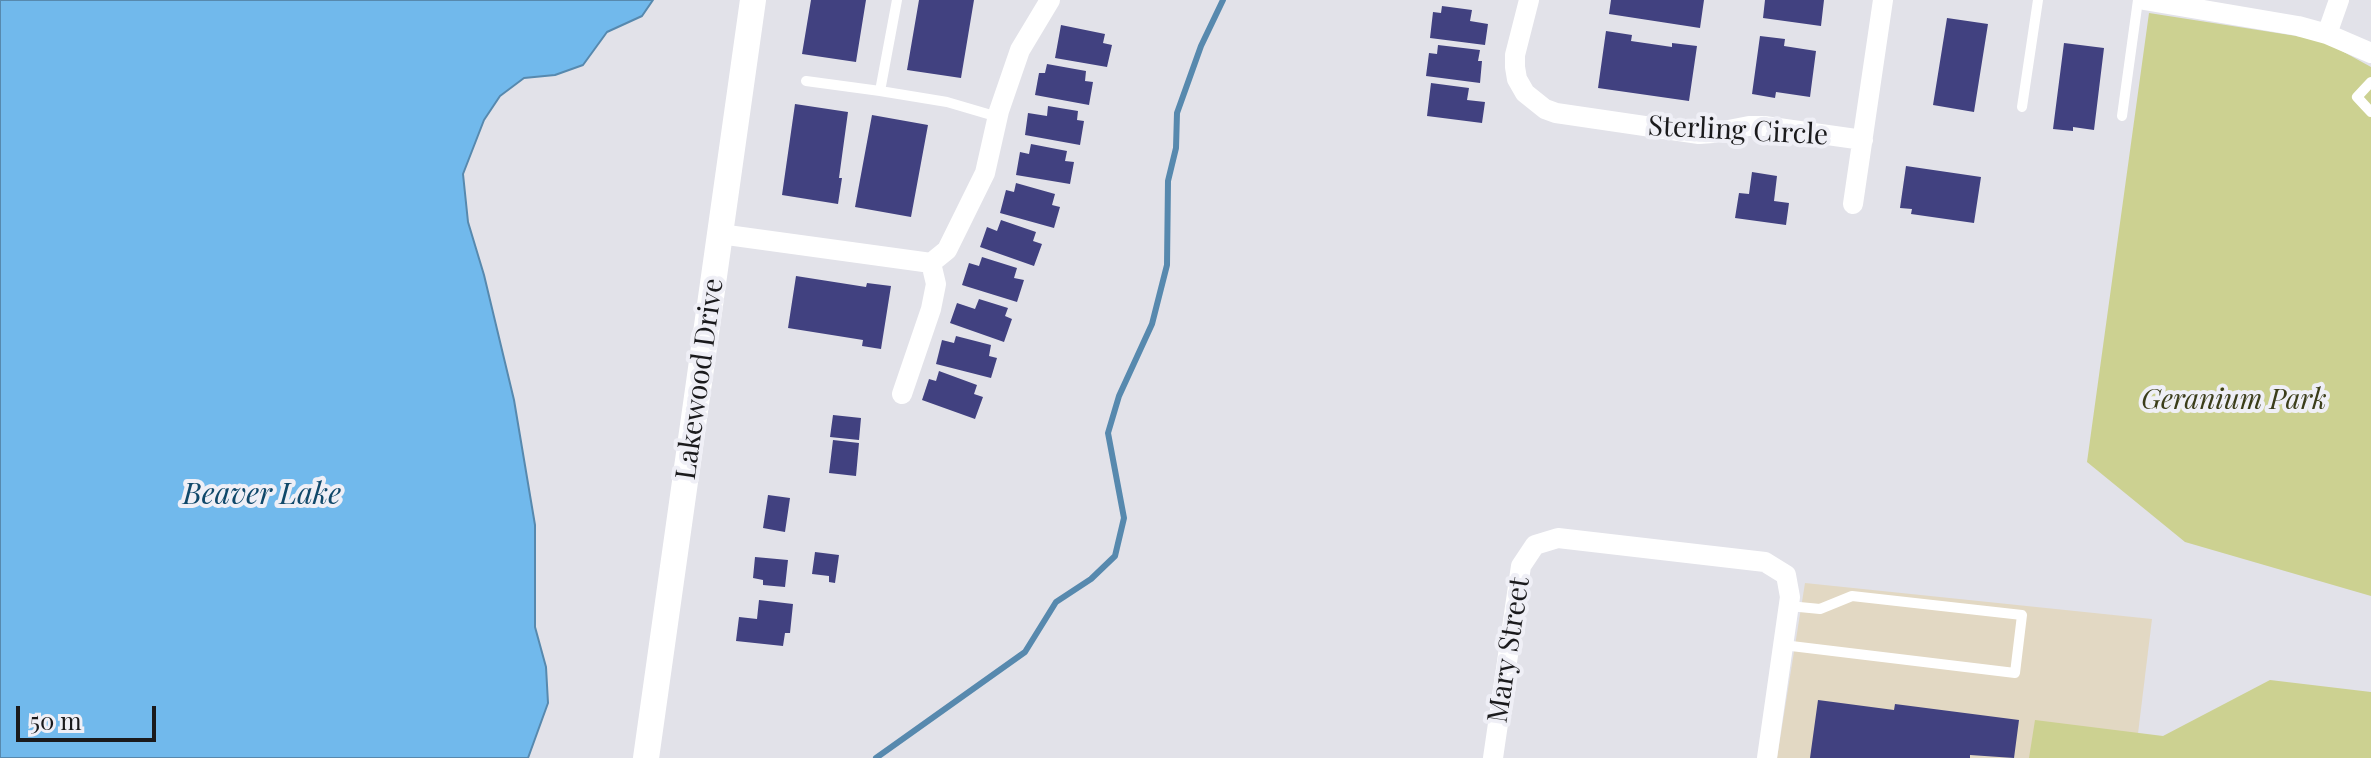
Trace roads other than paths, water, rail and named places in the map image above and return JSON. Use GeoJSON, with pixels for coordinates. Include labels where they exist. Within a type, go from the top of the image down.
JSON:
{"type":"FeatureCollection","features":[{"type":"Feature","properties":{"kind":"street","name":"Lakewood Drive"},"geometry":{"type":"LineString","coordinates":[[646,758],[753,0]]}},
{"type":"Feature","properties":{"kind":"street"},"geometry":{"type":"LineString","coordinates":[[720,234],[931,263],[947,250],[985,173],[998,117],[1020,50],[1050,0]]}},
{"type":"Feature","properties":{"kind":"street","name":"Sterling Circle"},"geometry":{"type":"LineString","coordinates":[[1529,0],[1515,55],[1515,67],[1517,79],[1525,93],[1545,109],[1699,134],[1749,126],[1863,140]]}},
{"type":"Feature","properties":{"kind":"street"},"geometry":{"type":"LineString","coordinates":[[1853,204],[1883,0]]}},
{"type":"Feature","properties":{"kind":"street"},"geometry":{"type":"LineString","coordinates":[[2144,0],[2215,5],[2327,34],[2371,53]]}},
{"type":"Feature","properties":{"kind":"street"},"geometry":{"type":"LineString","coordinates":[[2327,34],[2339,0]]}},
{"type":"Feature","properties":{"kind":"street"},"geometry":{"type":"LineString","coordinates":[[902,394],[931,309],[936,284],[931,263]]}},
{"type":"Feature","properties":{"kind":"street","name":"Mary Street"},"geometry":{"type":"LineString","coordinates":[[1493,758],[1521,566],[1535,545],[1558,538],[1765,562],[1786,575],[1789,606]]}},
{"type":"Feature","properties":{"kind":"street"},"geometry":{"type":"LineString","coordinates":[[1767,758],[1789,606]]}},
{"type":"Feature","properties":{"kind":"lane"},"geometry":{"type":"LineString","coordinates":[[880,91],[897,0]]}},
{"type":"Feature","properties":{"kind":"lane"},"geometry":{"type":"LineString","coordinates":[[2022,107],[2038,0]]}},
{"type":"Feature","properties":{"kind":"lane"},"geometry":{"type":"LineString","coordinates":[[2122,116],[2138,0]]}},
{"type":"Feature","properties":{"kind":"lane"},"geometry":{"type":"LineString","coordinates":[[806,81],[947,102],[998,117]]}},
{"type":"Feature","properties":{"kind":"lane"},"geometry":{"type":"LineString","coordinates":[[2371,82],[2357,97],[2371,112]]}},
{"type":"Feature","properties":{"kind":"lane"},"geometry":{"type":"LineString","coordinates":[[1783,645],[2015,673],[2022,615],[1852,596],[1820,609],[1789,606]]}},
{"type":"Feature","properties":{"kind":"water","name":"Beaver Lake"},"geometry":{"type":"Polygon","coordinates":[[[0,0],[653,0],[642,16],[607,32],[583,65],[555,75],[524,78],[500,96],[484,120],[463,174],[468,222],[514,400],[535,525],[535,627],[546,667],[548,703],[528,758],[0,758],[0,0]]]}},
{"type":"Feature","properties":{"kind":"waterway"},"geometry":{"type":"LineString","coordinates":[[876,758],[1025,652],[1056,602],[1091,579],[1115,556],[1124,518],[1108,433],[1119,396],[1152,324],[1167,265],[1168,181],[1176,148],[1177,113],[1201,46],[1223,0]]}},
{"type":"Feature","properties":{"kind":"park label","name":"Geranium Park"},"geometry":{"type":"Point","coordinates":[2234,400]}}]}
